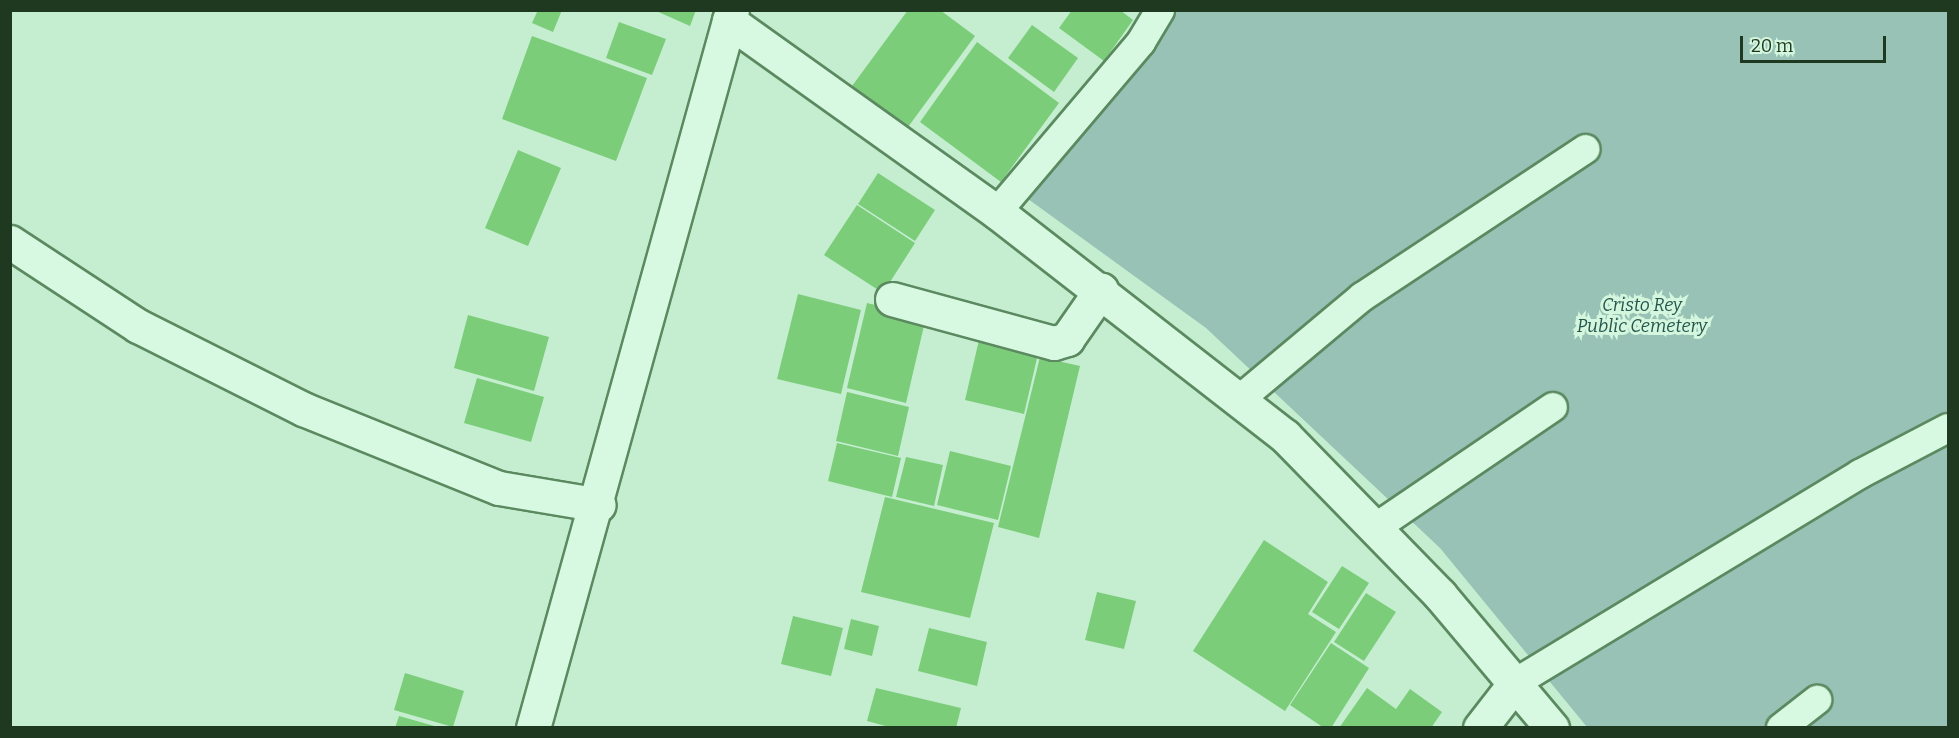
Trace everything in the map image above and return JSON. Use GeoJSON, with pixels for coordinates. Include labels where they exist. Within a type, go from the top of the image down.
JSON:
{"type":"FeatureCollection","features":[{"type":"Feature","properties":{"kind":"street"},"geometry":{"type":"LineString","coordinates":[[532,728],[598,505],[731,16],[1101,290],[1285,436],[1375,528],[1515,683],[1552,728]]}},
{"type":"Feature","properties":{"kind":"street"},"geometry":{"type":"LineString","coordinates":[[10,242],[138,326],[303,409],[499,488],[598,505]]}},
{"type":"Feature","properties":{"kind":"street"},"geometry":{"type":"LineString","coordinates":[[892,299],[1054,343],[1067,339],[1101,290]]}},
{"type":"Feature","properties":{"kind":"street"},"geometry":{"type":"LineString","coordinates":[[1480,728],[1515,683]]}},
{"type":"Feature","properties":{"kind":"lane"},"geometry":{"type":"LineString","coordinates":[[997,212],[1141,42],[1160,10]]}},
{"type":"Feature","properties":{"kind":"lane"},"geometry":{"type":"LineString","coordinates":[[1240,399],[1362,297],[1586,149]]}},
{"type":"Feature","properties":{"kind":"lane"},"geometry":{"type":"LineString","coordinates":[[1375,528],[1553,407]]}},
{"type":"Feature","properties":{"kind":"lane"},"geometry":{"type":"LineString","coordinates":[[1515,683],[1860,474],[1948,428]]}},
{"type":"Feature","properties":{"kind":"lane"},"geometry":{"type":"LineString","coordinates":[[1781,728],[1817,700]]}},
{"type":"Feature","properties":{"kind":"green space","name":"Cristo Rey Public Cemetery"},"geometry":{"type":"Polygon","coordinates":[[[1152,11],[1948,11],[1948,727],[1587,727],[1440,548],[1206,328],[1006,183],[1152,11]]]}},
{"type":"Feature","properties":{"kind":"building"},"geometry":{"type":"Polygon","coordinates":[[[538,10],[562,10],[553,32],[532,23],[538,10]]]}},
{"type":"Feature","properties":{"kind":"building"},"geometry":{"type":"Polygon","coordinates":[[[654,10],[696,10],[690,26],[654,10]]]}},
{"type":"Feature","properties":{"kind":"building"},"geometry":{"type":"Polygon","coordinates":[[[908,10],[940,10],[975,36],[908,127],[852,86],[908,10]]]}},
{"type":"Feature","properties":{"kind":"building"},"geometry":{"type":"Polygon","coordinates":[[[1072,10],[1120,10],[1133,20],[1104,61],[1059,28],[1072,10]]]}},
{"type":"Feature","properties":{"kind":"building"},"geometry":{"type":"Polygon","coordinates":[[[619,22],[666,39],[652,75],[606,58],[619,22]]]}},
{"type":"Feature","properties":{"kind":"building"},"geometry":{"type":"Polygon","coordinates":[[[1032,25],[1078,58],[1054,92],[1008,58],[1032,25]]]}},
{"type":"Feature","properties":{"kind":"building"},"geometry":{"type":"Polygon","coordinates":[[[532,36],[647,78],[616,161],[502,119],[532,36]]]}},
{"type":"Feature","properties":{"kind":"building"},"geometry":{"type":"Polygon","coordinates":[[[977,42],[1059,103],[1001,182],[920,122],[977,42]]]}},
{"type":"Feature","properties":{"kind":"building"},"geometry":{"type":"Polygon","coordinates":[[[518,150],[561,168],[528,246],[485,228],[518,150]]]}},
{"type":"Feature","properties":{"kind":"building"},"geometry":{"type":"Polygon","coordinates":[[[878,173],[935,210],[915,241],[858,204],[878,173]]]}},
{"type":"Feature","properties":{"kind":"building"},"geometry":{"type":"Polygon","coordinates":[[[857,205],[915,243],[883,293],[824,255],[857,205]]]}},
{"type":"Feature","properties":{"kind":"building"},"geometry":{"type":"Polygon","coordinates":[[[798,294],[861,310],[841,394],[777,379],[798,294]]]}},
{"type":"Feature","properties":{"kind":"building"},"geometry":{"type":"Polygon","coordinates":[[[867,303],[926,317],[906,403],[847,388],[867,303]]]}},
{"type":"Feature","properties":{"kind":"building"},"geometry":{"type":"Polygon","coordinates":[[[468,315],[549,337],[534,391],[454,368],[468,315]]]}},
{"type":"Feature","properties":{"kind":"building"},"geometry":{"type":"Polygon","coordinates":[[[979,340],[1038,354],[1024,414],[965,400],[979,340]]]}},
{"type":"Feature","properties":{"kind":"building"},"geometry":{"type":"Polygon","coordinates":[[[1040,357],[1080,366],[1039,538],[998,527],[1040,357]]]}},
{"type":"Feature","properties":{"kind":"building"},"geometry":{"type":"Polygon","coordinates":[[[477,378],[544,397],[531,442],[464,423],[477,378]]]}},
{"type":"Feature","properties":{"kind":"building"},"geometry":{"type":"Polygon","coordinates":[[[847,392],[909,407],[898,456],[836,441],[847,392]]]}},
{"type":"Feature","properties":{"kind":"building"},"geometry":{"type":"Polygon","coordinates":[[[837,443],[901,458],[892,497],[828,481],[837,443]]]}},
{"type":"Feature","properties":{"kind":"building"},"geometry":{"type":"Polygon","coordinates":[[[950,451],[1011,466],[998,520],[937,505],[950,451]]]}},
{"type":"Feature","properties":{"kind":"building"},"geometry":{"type":"Polygon","coordinates":[[[906,457],[943,465],[934,506],[896,497],[906,457]]]}},
{"type":"Feature","properties":{"kind":"building"},"geometry":{"type":"Polygon","coordinates":[[[885,497],[994,523],[970,618],[861,592],[885,497]]]}},
{"type":"Feature","properties":{"kind":"building"},"geometry":{"type":"Polygon","coordinates":[[[1264,540],[1328,582],[1308,614],[1336,632],[1285,711],[1193,651],[1264,540]]]}},
{"type":"Feature","properties":{"kind":"building"},"geometry":{"type":"Polygon","coordinates":[[[1342,566],[1369,583],[1339,629],[1312,612],[1342,566]]]}},
{"type":"Feature","properties":{"kind":"building"},"geometry":{"type":"Polygon","coordinates":[[[1097,592],[1136,601],[1124,649],[1085,640],[1097,592]]]}},
{"type":"Feature","properties":{"kind":"building"},"geometry":{"type":"Polygon","coordinates":[[[1366,593],[1396,612],[1364,661],[1334,642],[1366,593]]]}},
{"type":"Feature","properties":{"kind":"building"},"geometry":{"type":"Polygon","coordinates":[[[793,616],[843,628],[831,676],[781,664],[793,616]]]}},
{"type":"Feature","properties":{"kind":"building"},"geometry":{"type":"Polygon","coordinates":[[[851,619],[879,626],[872,656],[844,649],[851,619]]]}},
{"type":"Feature","properties":{"kind":"building"},"geometry":{"type":"Polygon","coordinates":[[[929,628],[987,642],[977,686],[918,671],[929,628]]]}},
{"type":"Feature","properties":{"kind":"building"},"geometry":{"type":"Polygon","coordinates":[[[1331,643],[1369,668],[1331,728],[1324,728],[1290,705],[1331,643]]]}},
{"type":"Feature","properties":{"kind":"building"},"geometry":{"type":"Polygon","coordinates":[[[405,673],[464,691],[453,727],[394,710],[405,673]]]}},
{"type":"Feature","properties":{"kind":"building"},"geometry":{"type":"Polygon","coordinates":[[[876,688],[961,708],[956,728],[893,728],[867,721],[876,688]]]}},
{"type":"Feature","properties":{"kind":"building"},"geometry":{"type":"Polygon","coordinates":[[[1367,688],[1396,709],[1410,689],[1442,712],[1431,728],[1339,728],[1367,688]]]}},
{"type":"Feature","properties":{"kind":"building"},"geometry":{"type":"Polygon","coordinates":[[[399,716],[438,727],[438,728],[395,728],[399,716]]]}}]}
